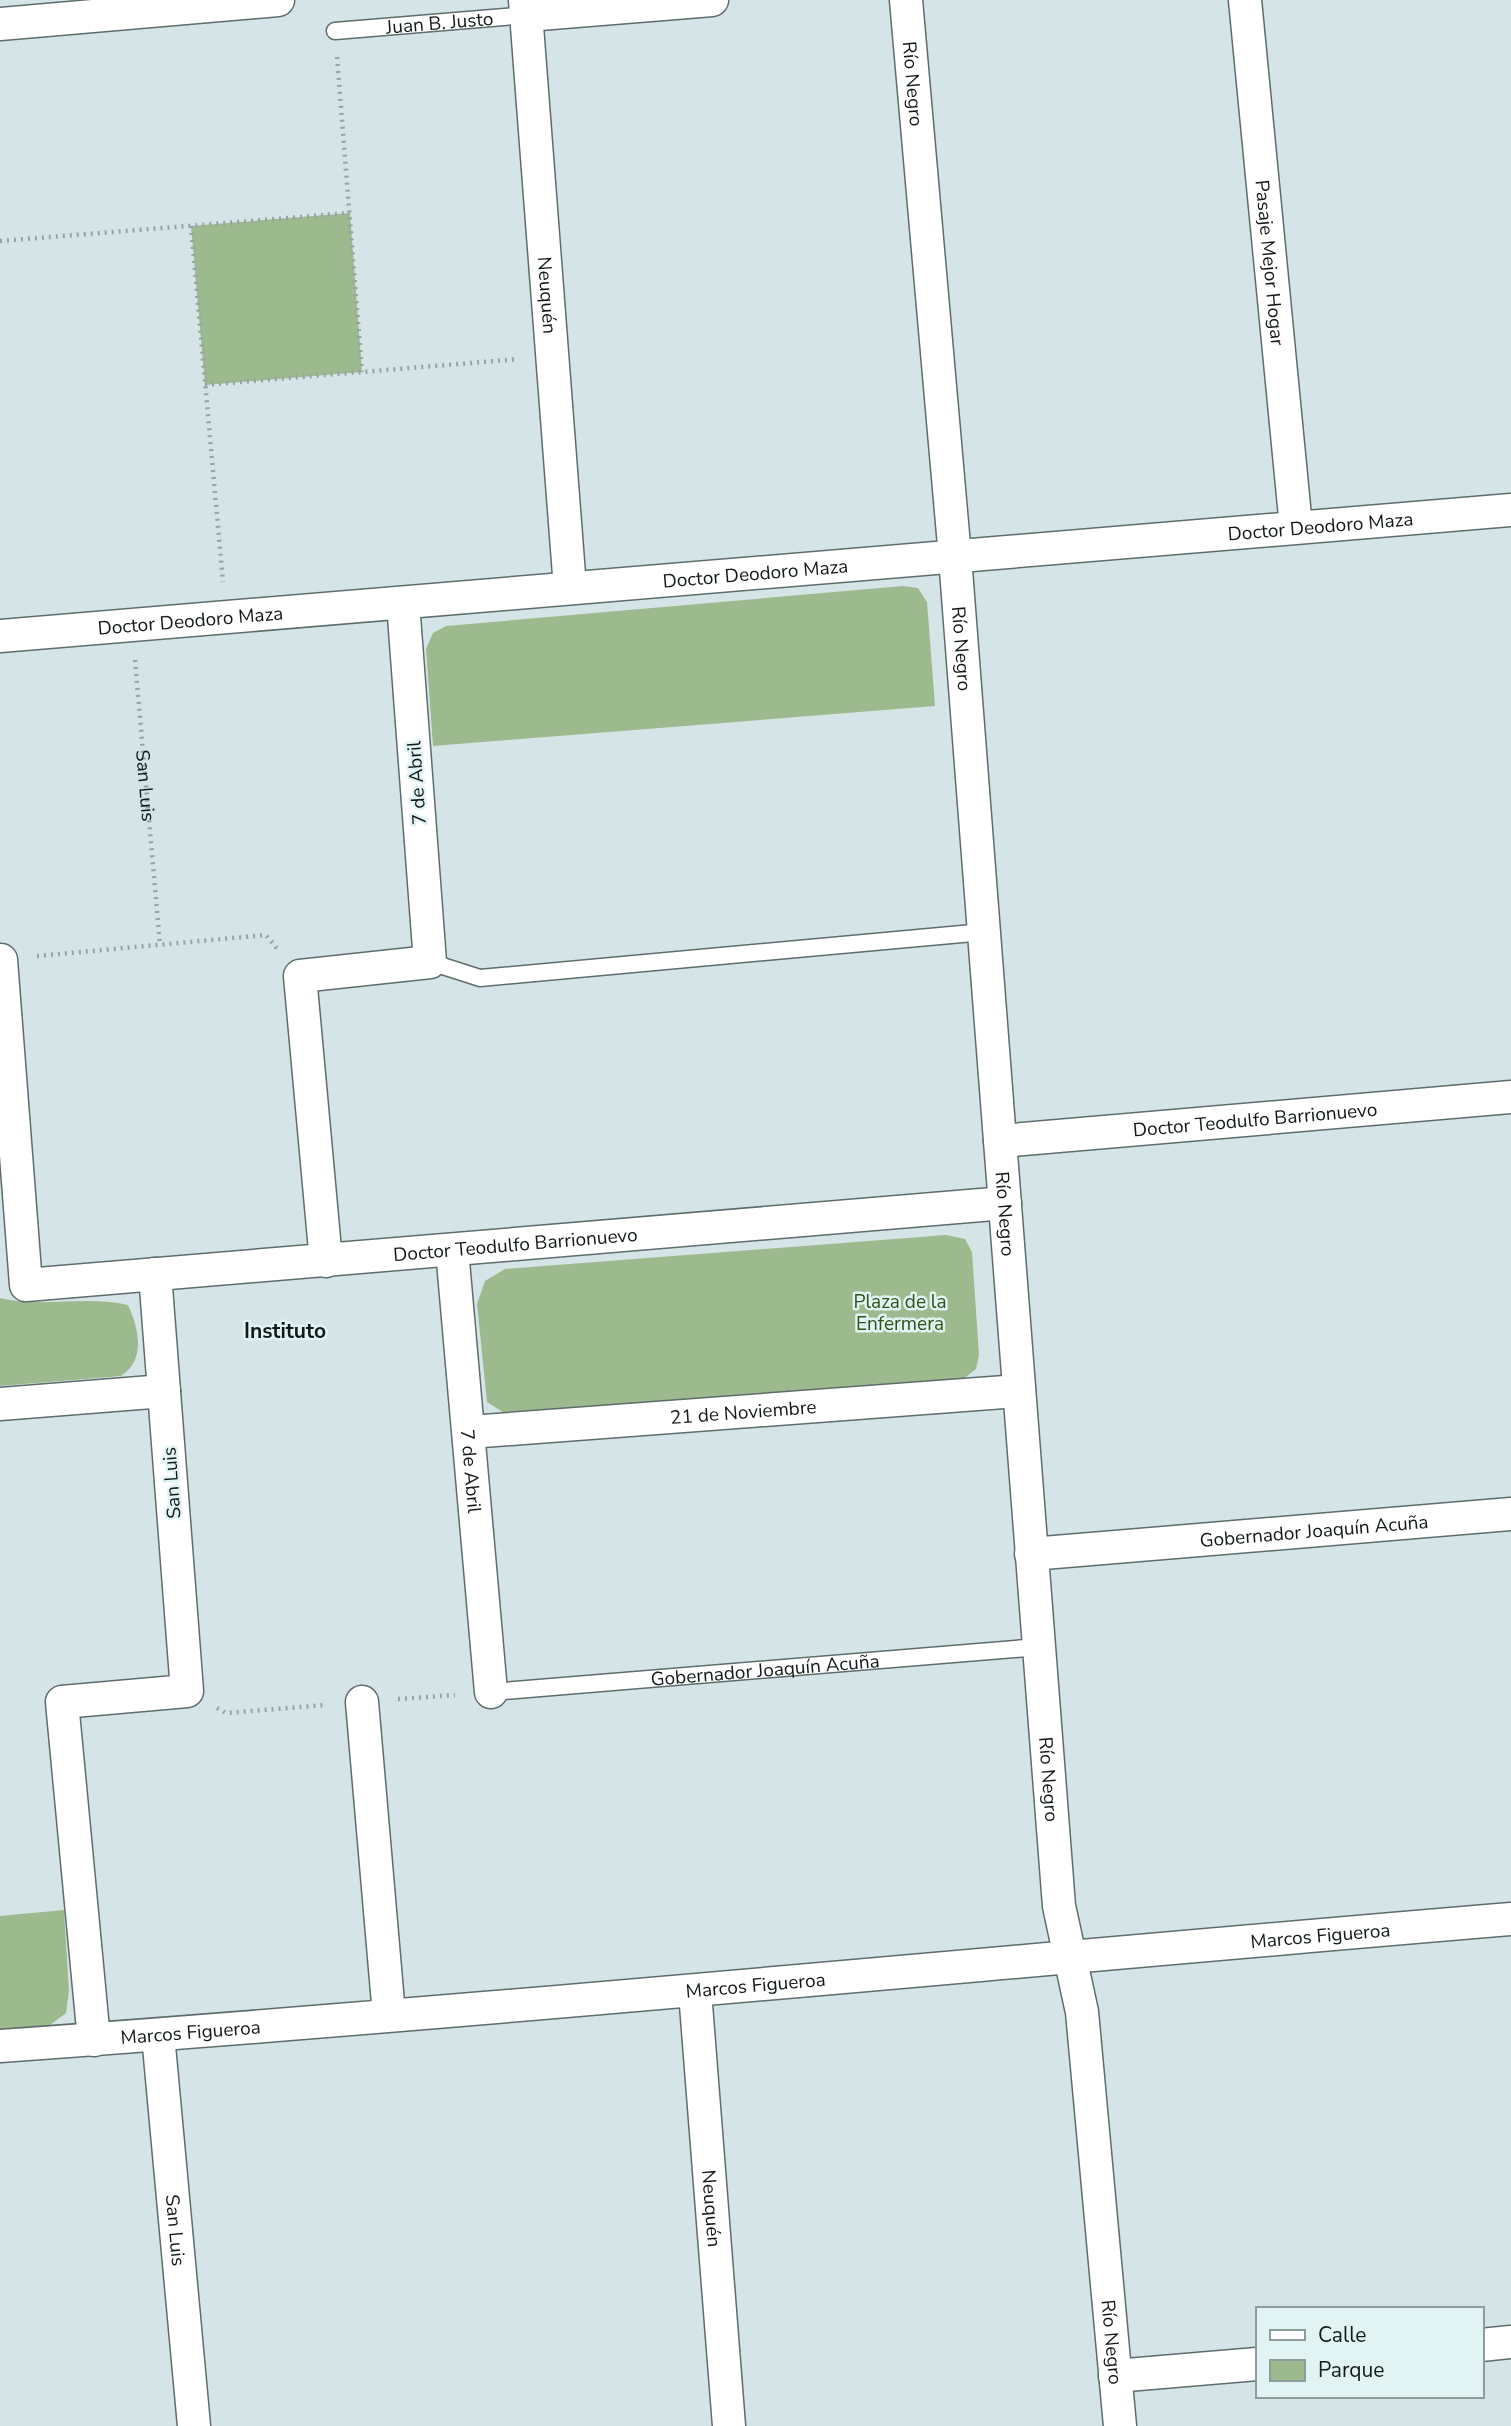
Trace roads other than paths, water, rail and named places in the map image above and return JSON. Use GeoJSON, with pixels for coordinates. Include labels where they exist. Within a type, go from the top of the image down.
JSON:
{"type":"FeatureCollection","features":[{"type":"Feature","properties":{"kind":"street"},"geometry":{"type":"LineString","coordinates":[[0,24],[278,0]]}},
{"type":"Feature","properties":{"kind":"street","name":"Juan B. Justo"},"geometry":{"type":"LineString","coordinates":[[526,8],[712,0]]}},
{"type":"Feature","properties":{"kind":"street","name":"Río Negro"},"geometry":{"type":"LineString","coordinates":[[906,0],[955,557],[1059,1906],[1082,2012],[1120,2426]]}},
{"type":"Feature","properties":{"kind":"street","name":"Pasaje Mejor Hogar"},"geometry":{"type":"LineString","coordinates":[[1245,0],[1296,527]]}},
{"type":"Feature","properties":{"kind":"street","name":"Neuquén"},"geometry":{"type":"LineString","coordinates":[[526,8],[570,589]]}},
{"type":"Feature","properties":{"kind":"street","name":"Doctor Deodoro Maza"},"geometry":{"type":"LineString","coordinates":[[0,636],[1511,510]]}},
{"type":"Feature","properties":{"kind":"street","name":"7 de Abril"},"geometry":{"type":"LineString","coordinates":[[403,603],[430,962]]}},
{"type":"Feature","properties":{"kind":"street"},"geometry":{"type":"LineString","coordinates":[[1,960],[11,1235]]}},
{"type":"Feature","properties":{"kind":"street"},"geometry":{"type":"LineString","coordinates":[[326,1261],[300,976],[430,962]]}},
{"type":"Feature","properties":{"kind":"street","name":"Doctor Teodulfo Barrionuevo"},"geometry":{"type":"LineString","coordinates":[[1000,1141],[1511,1097]]}},
{"type":"Feature","properties":{"kind":"street","name":"Doctor Teodulfo Barrionuevo"},"geometry":{"type":"LineString","coordinates":[[11,1235],[26,1285],[1005,1203]]}},
{"type":"Feature","properties":{"kind":"street","name":"7 de Abril"},"geometry":{"type":"LineString","coordinates":[[452,1250],[491,1692]]}},
{"type":"Feature","properties":{"kind":"street","name":"San Luis"},"geometry":{"type":"LineString","coordinates":[[94,2040],[62,1702],[187,1691],[155,1274]]}},
{"type":"Feature","properties":{"kind":"street"},"geometry":{"type":"LineString","coordinates":[[0,1404],[164,1391]]}},
{"type":"Feature","properties":{"kind":"street","name":"21 de Noviembre"},"geometry":{"type":"LineString","coordinates":[[469,1432],[1019,1391]]}},
{"type":"Feature","properties":{"kind":"street","name":"Gobernador Joaquín Acuña"},"geometry":{"type":"LineString","coordinates":[[1031,1554],[1511,1514]]}},
{"type":"Feature","properties":{"kind":"street"},"geometry":{"type":"LineString","coordinates":[[362,1702],[389,2015]]}},
{"type":"Feature","properties":{"kind":"street","name":"Marcos Figueroa"},"geometry":{"type":"LineString","coordinates":[[0,2046],[695,1992],[1069,1956],[1511,1920]]}},
{"type":"Feature","properties":{"kind":"street","name":"Neuquén"},"geometry":{"type":"LineString","coordinates":[[695,1992],[729,2426]]}},
{"type":"Feature","properties":{"kind":"street","name":"San Luis"},"geometry":{"type":"LineString","coordinates":[[158,2035],[194,2426]]}},
{"type":"Feature","properties":{"kind":"street"},"geometry":{"type":"LineString","coordinates":[[1483,2345],[1511,2342]]}},
{"type":"Feature","properties":{"kind":"street"},"geometry":{"type":"LineString","coordinates":[[1115,2376],[1256,2364]]}},
{"type":"Feature","properties":{"kind":"lane","name":"Juan B. Justo"},"geometry":{"type":"LineString","coordinates":[[335,31],[526,8]]}},
{"type":"Feature","properties":{"kind":"lane"},"geometry":{"type":"LineString","coordinates":[[430,962],[480,978],[984,932]]}},
{"type":"Feature","properties":{"kind":"lane","name":"Gobernador Joaquín Acuña"},"geometry":{"type":"LineString","coordinates":[[491,1692],[1039,1647]]}},
{"type":"Feature","properties":{"kind":"district","name":"Instituto"},"geometry":{"type":"Point","coordinates":[285,1331]}},
{"type":"Feature","properties":{"kind":"park label","name":"Plaza de la Enfermera"},"geometry":{"type":"Point","coordinates":[900,1312]}}]}
